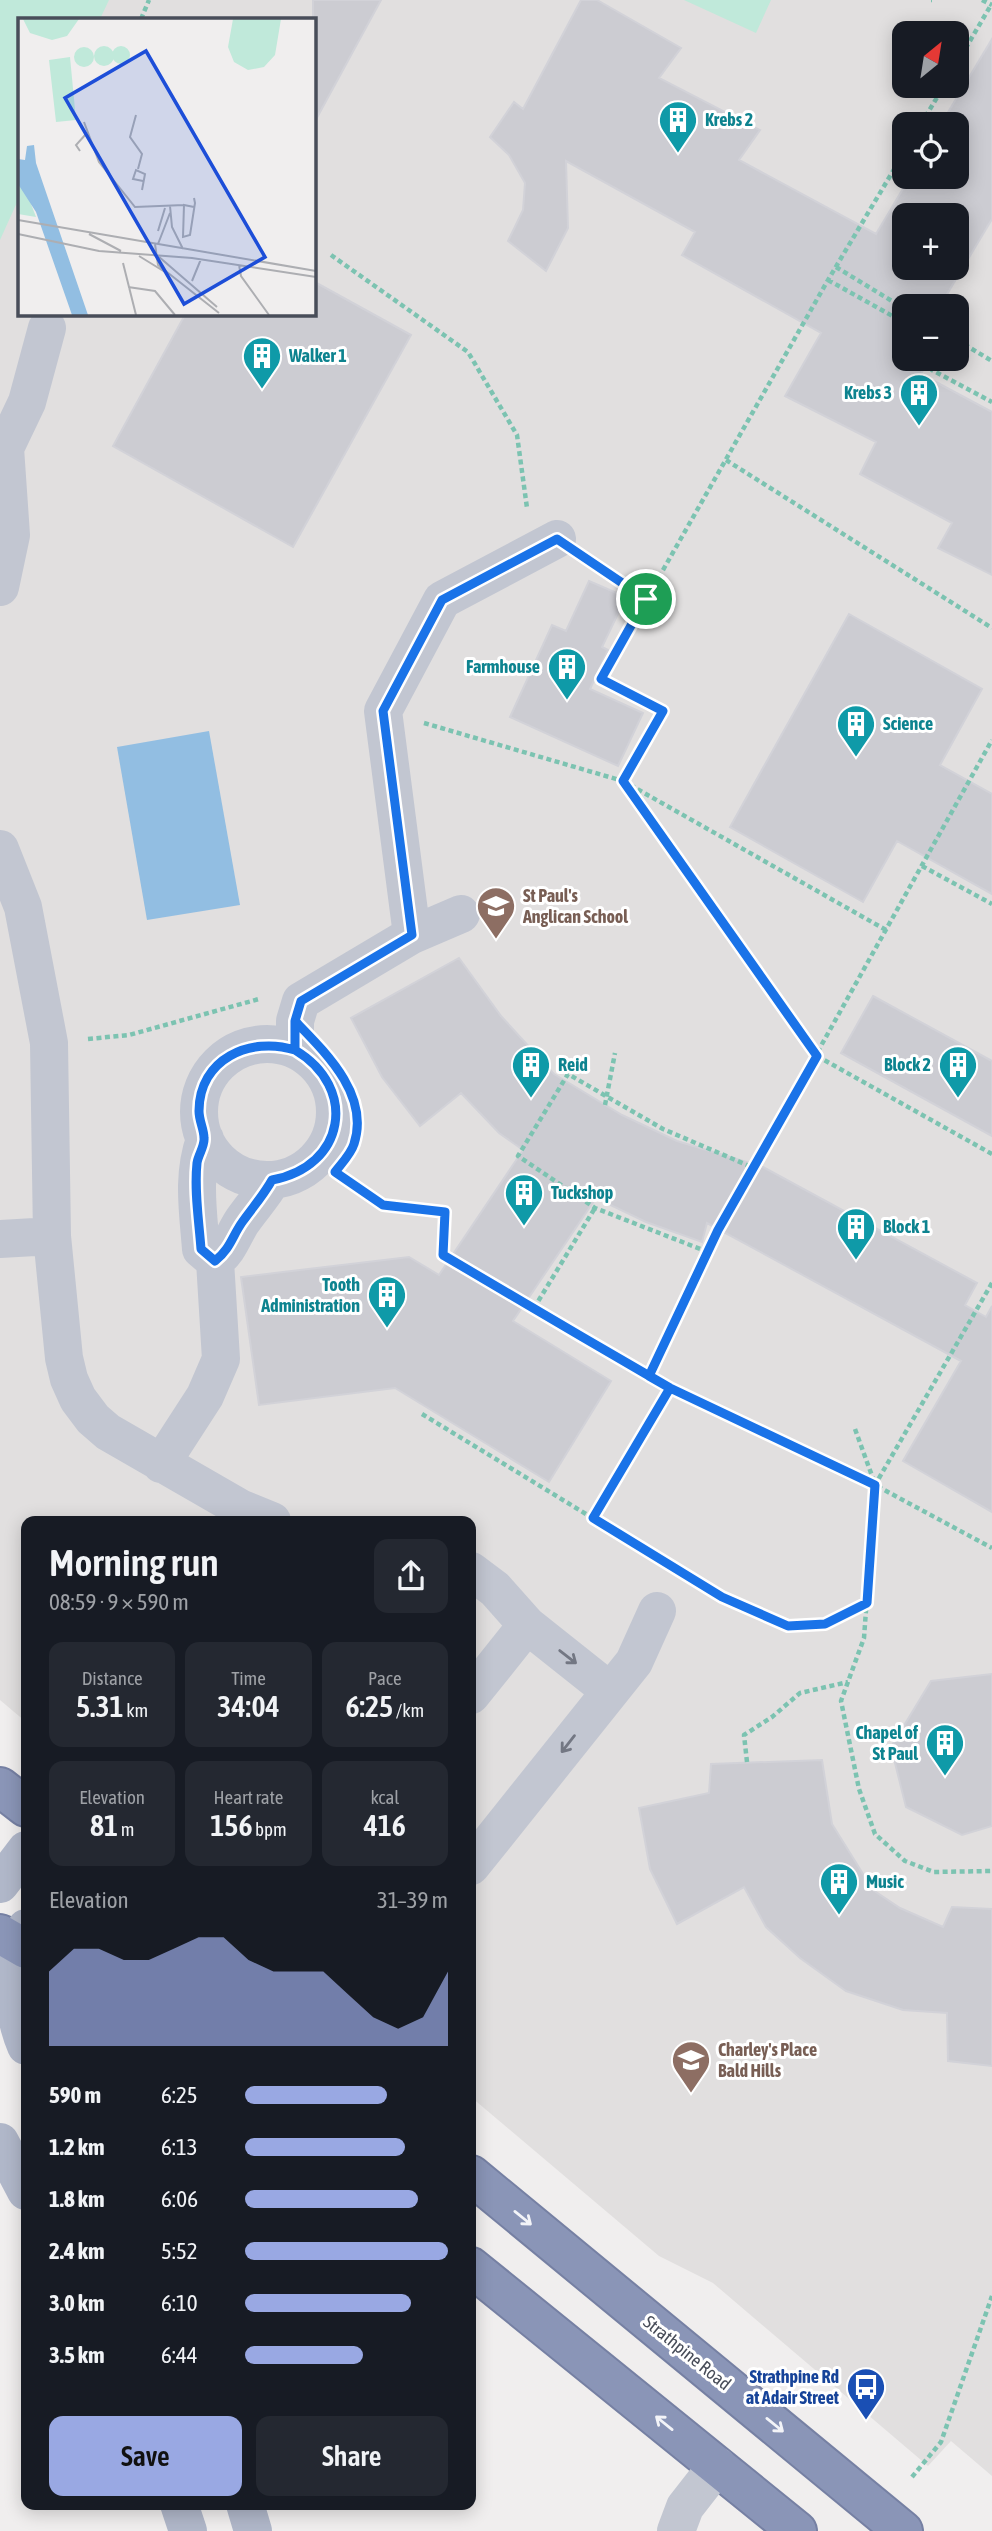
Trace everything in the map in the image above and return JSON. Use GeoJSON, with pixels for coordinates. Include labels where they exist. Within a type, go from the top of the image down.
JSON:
{"type":"FeatureCollection","features":[{"type":"Feature","properties":{"kind":"highway"},"geometry":{"type":"LineString","coordinates":[[0,1787],[21,1803]]}},
{"type":"Feature","properties":{"kind":"highway","name":"Strathpine Road"},"geometry":{"type":"LineString","coordinates":[[476,2179],[903,2531]]}},
{"type":"Feature","properties":{"kind":"highway"},"geometry":{"type":"LineString","coordinates":[[476,2271],[797,2531]]}},
{"type":"Feature","properties":{"kind":"main road"},"geometry":{"type":"LineString","coordinates":[[0,1884],[21,1857]]}},
{"type":"Feature","properties":{"kind":"main road"},"geometry":{"type":"LineString","coordinates":[[18,1939],[13,1992],[15,2012],[21,2031]]}},
{"type":"Feature","properties":{"kind":"main road"},"geometry":{"type":"LineString","coordinates":[[0,2142],[21,2182]]}},
{"type":"Feature","properties":{"kind":"main road"},"geometry":{"type":"LineString","coordinates":[[181,2510],[188,2531]]}},
{"type":"Feature","properties":{"kind":"main road"},"geometry":{"type":"LineString","coordinates":[[248,2510],[253,2531]]}},
{"type":"Feature","properties":{"kind":"lane"},"geometry":{"type":"LineString","coordinates":[[0,587],[11,535],[3,449],[27,402],[47,328]]}},
{"type":"Feature","properties":{"kind":"lane"},"geometry":{"type":"LineString","coordinates":[[412,935],[383,711],[442,600],[557,539]]}},
{"type":"Feature","properties":{"kind":"lane"},"geometry":{"type":"LineString","coordinates":[[0,849],[23,907],[49,1043],[52,1236],[64,1358],[69,1379],[78,1399],[93,1419],[108,1432],[254,1516]]}},
{"type":"Feature","properties":{"kind":"lane"},"geometry":{"type":"LineString","coordinates":[[295,1035],[276,1045],[257,1045],[239,1051],[223,1061],[210,1075],[202,1092],[199,1111],[210,1149],[227,1167],[248,1177],[272,1180],[292,1175],[311,1165],[325,1149],[333,1130],[336,1108],[331,1088],[295,1035],[301,1001],[412,935],[461,914]]}},
{"type":"Feature","properties":{"kind":"lane"},"geometry":{"type":"LineString","coordinates":[[161,1464],[205,1396],[221,1359],[215,1261],[201,1249],[197,1162],[205,1139]]}},
{"type":"Feature","properties":{"kind":"lane"},"geometry":{"type":"LineString","coordinates":[[215,1261],[227,1252],[241,1223],[262,1199],[272,1180]]}},
{"type":"Feature","properties":{"kind":"lane"},"geometry":{"type":"LineString","coordinates":[[0,1239],[52,1236]]}},
{"type":"Feature","properties":{"kind":"lane"},"geometry":{"type":"LineString","coordinates":[[476,1575],[495,1589],[527,1625],[610,1691]]}},
{"type":"Feature","properties":{"kind":"lane"},"geometry":{"type":"LineString","coordinates":[[476,1860],[634,1662],[657,1611]]}},
{"type":"Feature","properties":{"kind":"lane"},"geometry":{"type":"LineString","coordinates":[[476,1689],[527,1625]]}},
{"type":"Feature","properties":{"kind":"lane"},"geometry":{"type":"LineString","coordinates":[[677,2531],[685,2507],[717,2466]]}},
{"type":"Feature","properties":{"kind":"path"},"geometry":{"type":"LineString","coordinates":[[141,18],[149,0]]}},
{"type":"Feature","properties":{"kind":"path"},"geometry":{"type":"LineString","coordinates":[[970,41],[992,5],[982,0]]}},
{"type":"Feature","properties":{"kind":"path"},"geometry":{"type":"LineString","coordinates":[[623,781],[663,711],[601,679],[892,173]]}},
{"type":"Feature","properties":{"kind":"path"},"geometry":{"type":"LineString","coordinates":[[331,255],[468,352],[517,436],[528,519],[646,599]]}},
{"type":"Feature","properties":{"kind":"path"},"geometry":{"type":"LineString","coordinates":[[836,267],[892,301]]}},
{"type":"Feature","properties":{"kind":"path"},"geometry":{"type":"LineString","coordinates":[[828,280],[892,316]]}},
{"type":"Feature","properties":{"kind":"path"},"geometry":{"type":"LineString","coordinates":[[969,347],[992,361]]}},
{"type":"Feature","properties":{"kind":"path"},"geometry":{"type":"LineString","coordinates":[[934,371],[992,402]]}},
{"type":"Feature","properties":{"kind":"path"},"geometry":{"type":"LineString","coordinates":[[726,460],[992,628]]}},
{"type":"Feature","properties":{"kind":"path"},"geometry":{"type":"LineString","coordinates":[[383,711],[623,781],[886,930]]}},
{"type":"Feature","properties":{"kind":"path"},"geometry":{"type":"LineString","coordinates":[[649,1376],[708,1252],[992,740]]}},
{"type":"Feature","properties":{"kind":"path"},"geometry":{"type":"LineString","coordinates":[[623,781],[817,1056],[992,1154]]}},
{"type":"Feature","properties":{"kind":"path"},"geometry":{"type":"LineString","coordinates":[[922,866],[992,904]]}},
{"type":"Feature","properties":{"kind":"path"},"geometry":{"type":"LineString","coordinates":[[49,1043],[129,1035],[261,998],[295,1035],[335,1064],[357,1109],[354,1145],[335,1172],[383,1205],[445,1212],[443,1255],[670,1388],[875,1485],[992,1548]]}},
{"type":"Feature","properties":{"kind":"path"},"geometry":{"type":"LineString","coordinates":[[605,1105],[615,1053]]}},
{"type":"Feature","properties":{"kind":"path"},"geometry":{"type":"LineString","coordinates":[[708,1252],[595,1208],[519,1156],[568,1074],[663,1129],[754,1168]]}},
{"type":"Feature","properties":{"kind":"path"},"geometry":{"type":"LineString","coordinates":[[534,1308],[595,1208]]}},
{"type":"Feature","properties":{"kind":"path"},"geometry":{"type":"LineString","coordinates":[[875,1485],[992,1283]]}},
{"type":"Feature","properties":{"kind":"path"},"geometry":{"type":"LineString","coordinates":[[593,1518],[670,1388]]}},
{"type":"Feature","properties":{"kind":"path"},"geometry":{"type":"LineString","coordinates":[[422,1414],[722,1597],[788,1626],[825,1624],[867,1603]]}},
{"type":"Feature","properties":{"kind":"path"},"geometry":{"type":"LineString","coordinates":[[855,1429],[875,1485],[864,1637],[841,1701],[859,1789],[875,1834],[905,1861],[934,1872],[992,1871]]}},
{"type":"Feature","properties":{"kind":"path"},"geometry":{"type":"LineString","coordinates":[[747,1762],[744,1735],[772,1717],[800,1693],[848,1682]]}},
{"type":"Feature","properties":{"kind":"path"},"geometry":{"type":"LineString","coordinates":[[912,2477],[941,2442],[992,2296]]}},
{"type":"Feature","properties":{"kind":"shaded area","name":"St Paul's Anglican School"},"geometry":{"type":"Polygon","coordinates":[[[0,0],[992,0],[992,2476],[951,2441],[928,2466],[713,2283],[659,2256],[476,2101],[476,1516],[21,1516],[21,1718],[0,1700],[0,0]]]}},
{"type":"Feature","properties":{"kind":"green space"},"geometry":{"type":"Polygon","coordinates":[[[0,0],[109,0],[100,18],[18,18],[18,200],[0,240],[0,0]]]}},
{"type":"Feature","properties":{"kind":"green space"},"geometry":{"type":"Polygon","coordinates":[[[684,0],[771,0],[756,33],[684,0]]]}},
{"type":"Feature","properties":{"kind":"water"},"geometry":{"type":"Polygon","coordinates":[[[209,731],[240,905],[147,920],[117,747],[209,731]]]}},
{"type":"Feature","properties":{"kind":"building"},"geometry":{"type":"Polygon","coordinates":[[[313,0],[381,0],[315,121],[315,18],[313,0]]]}},
{"type":"Feature","properties":{"kind":"building"},"geometry":{"type":"Polygon","coordinates":[[[581,0],[597,0],[681,48],[659,78],[760,130],[739,160],[876,234],[892,207],[892,280],[956,280],[947,294],[892,294],[892,371],[923,371],[921,374],[992,412],[992,575],[938,548],[952,523],[860,474],[876,442],[785,396],[821,333],[682,255],[695,232],[566,161],[568,228],[546,271],[508,241],[523,210],[525,183],[509,155],[490,137],[514,102],[523,109],[581,0]]]}},
{"type":"Feature","properties":{"kind":"building"},"geometry":{"type":"Polygon","coordinates":[[[992,39],[992,219],[969,257],[969,203],[894,203],[903,189],[969,189],[969,112],[948,112],[957,98],[970,98],[970,76],[992,39]]]}},
{"type":"Feature","properties":{"kind":"building","name":"Walker 1"},"geometry":{"type":"Polygon","coordinates":[[[315,282],[411,335],[293,547],[113,446],[185,315],[315,315],[315,282]]]}},
{"type":"Feature","properties":{"kind":"building","name":"Farmhouse"},"geometry":{"type":"Polygon","coordinates":[[[589,581],[626,597],[602,647],[608,650],[590,689],[643,713],[618,766],[510,717],[552,625],[566,631],[589,581]]]}},
{"type":"Feature","properties":{"kind":"building","name":"Science"},"geometry":{"type":"Polygon","coordinates":[[[849,614],[982,689],[940,765],[992,794],[992,894],[897,841],[863,902],[730,827],[849,614]]]}},
{"type":"Feature","properties":{"kind":"building"},"geometry":{"type":"Polygon","coordinates":[[[459,958],[501,1016],[554,1074],[622,1115],[677,1141],[763,1167],[977,1283],[965,1305],[986,1317],[992,1306],[992,1512],[903,1461],[961,1361],[707,1223],[702,1242],[646,1222],[596,1198],[513,1321],[611,1381],[549,1482],[395,1388],[259,1405],[241,1277],[409,1257],[439,1275],[523,1150],[499,1133],[461,1093],[420,1126],[382,1077],[351,1018],[459,958]]]}},
{"type":"Feature","properties":{"kind":"building","name":"Block 2"},"geometry":{"type":"Polygon","coordinates":[[[873,996],[992,1061],[992,1136],[841,1053],[873,996]]]}},
{"type":"Feature","properties":{"kind":"building","name":"Chapel of St Paul"},"geometry":{"type":"Polygon","coordinates":[[[992,1674],[992,1826],[962,1835],[906,1807],[891,1747],[931,1681],[992,1674]]]}},
{"type":"Feature","properties":{"kind":"building","name":"Music"},"geometry":{"type":"Polygon","coordinates":[[[822,1760],[832,1824],[873,1890],[900,1908],[943,1927],[952,1907],[992,1909],[992,2066],[948,2061],[947,2013],[903,2010],[846,1991],[800,1958],[766,1927],[744,1887],[677,1924],[650,1869],[639,1808],[709,1793],[711,1764],[822,1760]]]}},
{"type":"Feature","properties":{"kind":"place","name":"Krebs 2"},"geometry":{"type":"Point","coordinates":[678,154]}},
{"type":"Feature","properties":{"kind":"place","name":"Walker 1"},"geometry":{"type":"Point","coordinates":[262,390]}},
{"type":"Feature","properties":{"kind":"place","name":"Krebs 3"},"geometry":{"type":"Point","coordinates":[919,427]}},
{"type":"Feature","properties":{"kind":"place","name":"Farmhouse"},"geometry":{"type":"Point","coordinates":[567,701]}},
{"type":"Feature","properties":{"kind":"place","name":"Science"},"geometry":{"type":"Point","coordinates":[856,758]}},
{"type":"Feature","properties":{"kind":"place","name":"St Paul's Anglican School"},"geometry":{"type":"Point","coordinates":[496,940]}},
{"type":"Feature","properties":{"kind":"place","name":"Reid"},"geometry":{"type":"Point","coordinates":[531,1099]}},
{"type":"Feature","properties":{"kind":"place","name":"Block 2"},"geometry":{"type":"Point","coordinates":[958,1099]}},
{"type":"Feature","properties":{"kind":"place","name":"Tuckshop"},"geometry":{"type":"Point","coordinates":[524,1227]}},
{"type":"Feature","properties":{"kind":"place","name":"Block 1"},"geometry":{"type":"Point","coordinates":[856,1261]}},
{"type":"Feature","properties":{"kind":"place","name":"Tooth Administration"},"geometry":{"type":"Point","coordinates":[387,1329]}},
{"type":"Feature","properties":{"kind":"place","name":"Chapel of St Paul"},"geometry":{"type":"Point","coordinates":[945,1777]}},
{"type":"Feature","properties":{"kind":"place","name":"Music"},"geometry":{"type":"Point","coordinates":[839,1916]}},
{"type":"Feature","properties":{"kind":"place","name":"Charley's Place Bald Hills"},"geometry":{"type":"Point","coordinates":[691,2094]}},
{"type":"Feature","properties":{"kind":"place","name":"Strathpine Rd at Adair Street"},"geometry":{"type":"Point","coordinates":[866,2421]}},
{"type":"Feature","properties":{"kind":"route"},"geometry":{"type":"LineString","coordinates":[[646,599],[557,539],[442,600],[383,711],[412,935],[301,1001],[295,1021],[295,1050],[320,1069],[331,1088],[336,1108],[330,1140],[311,1165],[292,1175],[272,1180],[262,1199],[241,1223],[227,1252],[215,1261],[201,1249],[197,1162],[205,1139],[199,1111],[205,1083],[223,1061],[248,1047],[267,1044],[295,1050],[295,1021],[335,1064],[357,1109],[354,1145],[335,1172],[383,1205],[445,1212],[443,1255],[642,1372],[670,1388],[875,1485],[867,1603],[825,1624],[788,1626],[722,1597],[593,1518],[670,1388],[649,1376],[718,1230],[817,1056],[623,781],[663,711],[601,679],[646,599]]}}]}
